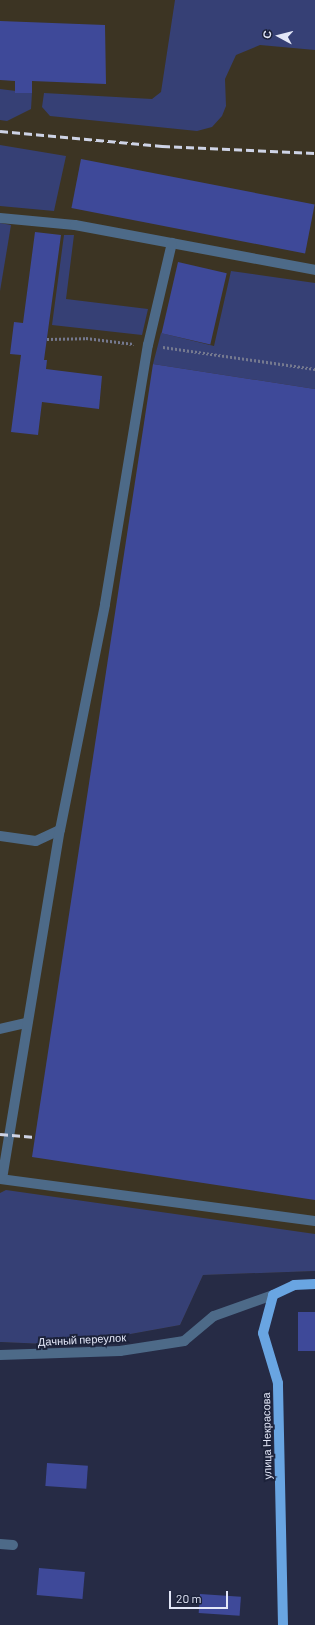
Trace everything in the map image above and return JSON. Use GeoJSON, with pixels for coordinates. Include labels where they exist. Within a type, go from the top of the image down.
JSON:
{"type":"FeatureCollection","features":[{"type":"Feature","properties":{"kind":"main road"},"geometry":{"type":"LineString","coordinates":[[273,1294],[294,1285],[315,1284]]}},
{"type":"Feature","properties":{"kind":"main road","name":"улица Некрасова"},"geometry":{"type":"LineString","coordinates":[[273,1294],[263,1332],[278,1383],[283,1625]]}},
{"type":"Feature","properties":{"kind":"street"},"geometry":{"type":"LineString","coordinates":[[0,218],[75,225],[315,270]]}},
{"type":"Feature","properties":{"kind":"street"},"geometry":{"type":"LineString","coordinates":[[172,243],[148,345],[106,604],[60,830],[1,1179],[315,1221]]}},
{"type":"Feature","properties":{"kind":"street"},"geometry":{"type":"LineString","coordinates":[[0,836],[36,841],[60,830]]}},
{"type":"Feature","properties":{"kind":"street"},"geometry":{"type":"LineString","coordinates":[[0,1029],[27,1024]]}},
{"type":"Feature","properties":{"kind":"street","name":"Дачный переулок"},"geometry":{"type":"LineString","coordinates":[[0,1355],[120,1351],[184,1341],[214,1316],[273,1294]]}},
{"type":"Feature","properties":{"kind":"street"},"geometry":{"type":"LineString","coordinates":[[0,1544],[13,1545]]}},
{"type":"Feature","properties":{"kind":"path"},"geometry":{"type":"LineString","coordinates":[[47,339],[86,338],[148,345],[315,369]]}},
{"type":"Feature","properties":{"kind":"shaded area"},"geometry":{"type":"Polygon","coordinates":[[[0,0],[315,0],[315,1271],[203,1275],[180,1325],[70,1345],[0,1342],[0,0]]]}},
{"type":"Feature","properties":{"kind":"shaded area"},"geometry":{"type":"Polygon","coordinates":[[[175,0],[315,0],[315,50],[260,45],[236,55],[225,79],[226,106],[222,116],[212,127],[197,131],[50,116],[42,107],[44,93],[152,99],[161,92],[175,0]]]}},
{"type":"Feature","properties":{"kind":"shaded area"},"geometry":{"type":"Polygon","coordinates":[[[0,89],[32,93],[31,109],[7,121],[0,120],[0,89]]]}},
{"type":"Feature","properties":{"kind":"shaded area"},"geometry":{"type":"Polygon","coordinates":[[[0,145],[66,156],[54,211],[0,206],[0,145]]]}},
{"type":"Feature","properties":{"kind":"shaded area"},"geometry":{"type":"Polygon","coordinates":[[[0,223],[11,225],[0,291],[0,223]]]}},
{"type":"Feature","properties":{"kind":"shaded area"},"geometry":{"type":"Polygon","coordinates":[[[64,235],[74,235],[66,299],[148,309],[142,335],[52,325],[64,235]]]}},
{"type":"Feature","properties":{"kind":"shaded area"},"geometry":{"type":"Polygon","coordinates":[[[231,271],[315,283],[315,389],[153,364],[161,333],[214,346],[231,271]]]}},
{"type":"Feature","properties":{"kind":"shaded area"},"geometry":{"type":"Polygon","coordinates":[[[6,1190],[315,1234],[315,1271],[203,1275],[180,1325],[70,1345],[0,1342],[0,1193],[6,1190]]]}},
{"type":"Feature","properties":{"kind":"building"},"geometry":{"type":"Polygon","coordinates":[[[0,21],[105,25],[106,84],[32,81],[32,93],[15,93],[15,81],[0,80],[0,21]]]}},
{"type":"Feature","properties":{"kind":"building"},"geometry":{"type":"Polygon","coordinates":[[[81,159],[315,204],[305,253],[71,208],[81,159]]]}},
{"type":"Feature","properties":{"kind":"building"},"geometry":{"type":"Polygon","coordinates":[[[35,232],[61,235],[44,360],[47,360],[46,369],[102,376],[99,409],[42,402],[38,435],[11,432],[21,355],[10,354],[14,322],[23,323],[35,232]]]}},
{"type":"Feature","properties":{"kind":"building"},"geometry":{"type":"Polygon","coordinates":[[[178,262],[227,273],[210,344],[162,333],[178,262]]]}},
{"type":"Feature","properties":{"kind":"building"},"geometry":{"type":"Polygon","coordinates":[[[153,364],[315,389],[315,1200],[32,1157],[153,364]]]}},
{"type":"Feature","properties":{"kind":"building"},"geometry":{"type":"Polygon","coordinates":[[[298,1312],[315,1312],[315,1351],[298,1351],[298,1312]]]}},
{"type":"Feature","properties":{"kind":"building"},"geometry":{"type":"Polygon","coordinates":[[[47,1463],[88,1466],[86,1489],[45,1486],[47,1463]]]}},
{"type":"Feature","properties":{"kind":"building"},"geometry":{"type":"Polygon","coordinates":[[[39,1568],[85,1572],[82,1599],[37,1595],[39,1568]]]}},
{"type":"Feature","properties":{"kind":"building"},"geometry":{"type":"Polygon","coordinates":[[[200,1594],[241,1597],[240,1616],[199,1613],[200,1594]]]}},
{"type":"Feature","properties":{"kind":"railway"},"geometry":{"type":"LineString","coordinates":[[0,131],[162,146],[315,153]]}},
{"type":"Feature","properties":{"kind":"railway"},"geometry":{"type":"LineString","coordinates":[[0,1134],[35,1137]]}}]}
